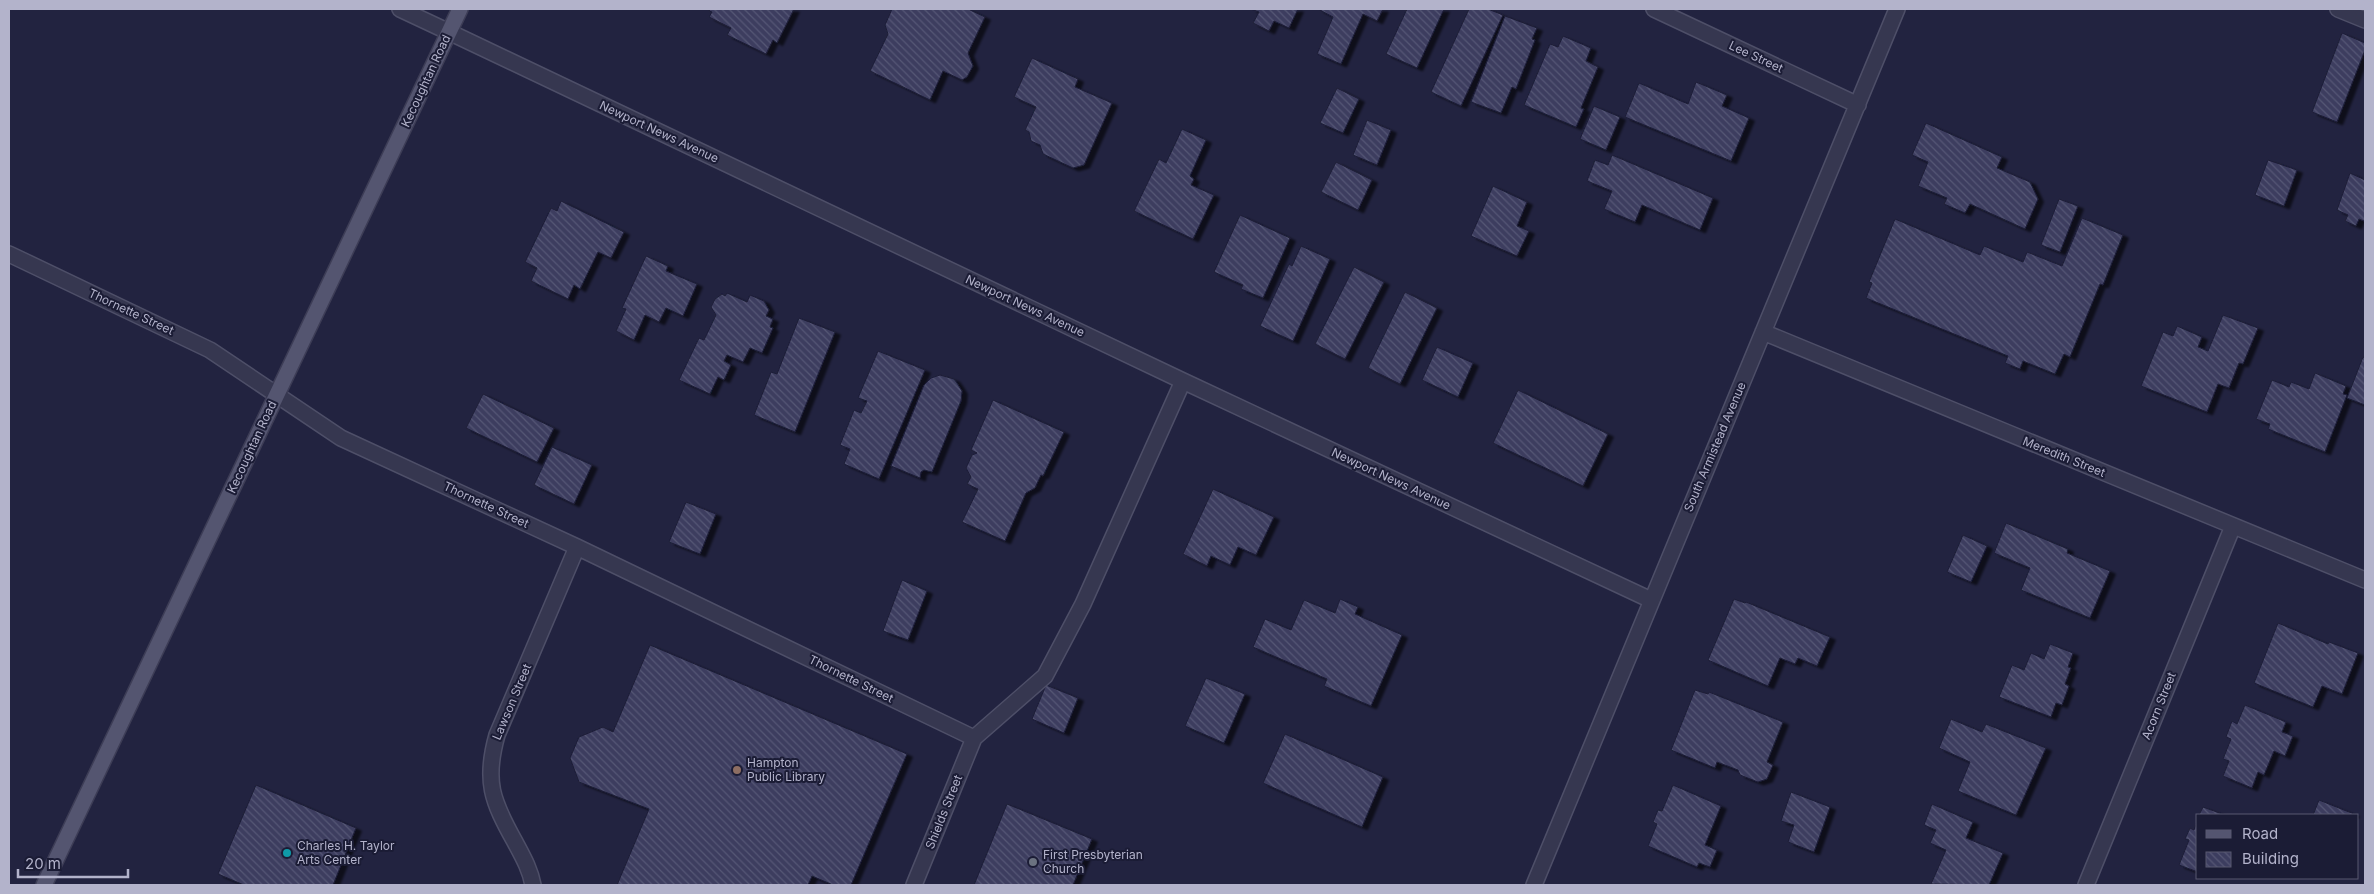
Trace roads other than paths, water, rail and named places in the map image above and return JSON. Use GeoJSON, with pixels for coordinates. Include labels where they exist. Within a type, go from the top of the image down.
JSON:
{"type":"FeatureCollection","features":[{"type":"Feature","properties":{"kind":"main road","name":"Kecoughtan Road"},"geometry":{"type":"LineString","coordinates":[[44,885],[460,9]]}},
{"type":"Feature","properties":{"kind":"street","name":"Newport News Avenue"},"geometry":{"type":"LineString","coordinates":[[400,9],[1183,382],[1651,600]]}},
{"type":"Feature","properties":{"kind":"street","name":"Lee Street"},"geometry":{"type":"LineString","coordinates":[[1654,9],[1858,105]]}},
{"type":"Feature","properties":{"kind":"street","name":"South Armistead Avenue"},"geometry":{"type":"LineString","coordinates":[[1534,885],[1897,9]]}},
{"type":"Feature","properties":{"kind":"street"},"geometry":{"type":"LineString","coordinates":[[2338,9],[2365,20]]}},
{"type":"Feature","properties":{"kind":"street","name":"Thornette Street"},"geometry":{"type":"LineString","coordinates":[[9,254],[210,350],[341,438],[577,547],[974,738]]}},
{"type":"Feature","properties":{"kind":"street","name":"Meredith Street"},"geometry":{"type":"LineString","coordinates":[[1762,332],[2365,580]]}},
{"type":"Feature","properties":{"kind":"street"},"geometry":{"type":"LineString","coordinates":[[974,738],[1046,676],[1084,604],[1183,382]]}},
{"type":"Feature","properties":{"kind":"street","name":"Acorn Street"},"geometry":{"type":"LineString","coordinates":[[2086,885],[2233,526]]}},
{"type":"Feature","properties":{"kind":"street","name":"Lawson Street"},"geometry":{"type":"LineString","coordinates":[[533,885],[530,870],[505,824],[494,797],[490,766],[497,734],[577,547]]}},
{"type":"Feature","properties":{"kind":"street","name":"Shields Street"},"geometry":{"type":"LineString","coordinates":[[914,885],[974,738]]}},
{"type":"Feature","properties":{"kind":"place","name":"Hampton Public Library"},"geometry":{"type":"Point","coordinates":[737,770]}},
{"type":"Feature","properties":{"kind":"place","name":"Charles H. Taylor Arts Center"},"geometry":{"type":"Point","coordinates":[287,853]}},
{"type":"Feature","properties":{"kind":"place","name":"First Presbyterian Church"},"geometry":{"type":"Point","coordinates":[1033,862]}}]}
